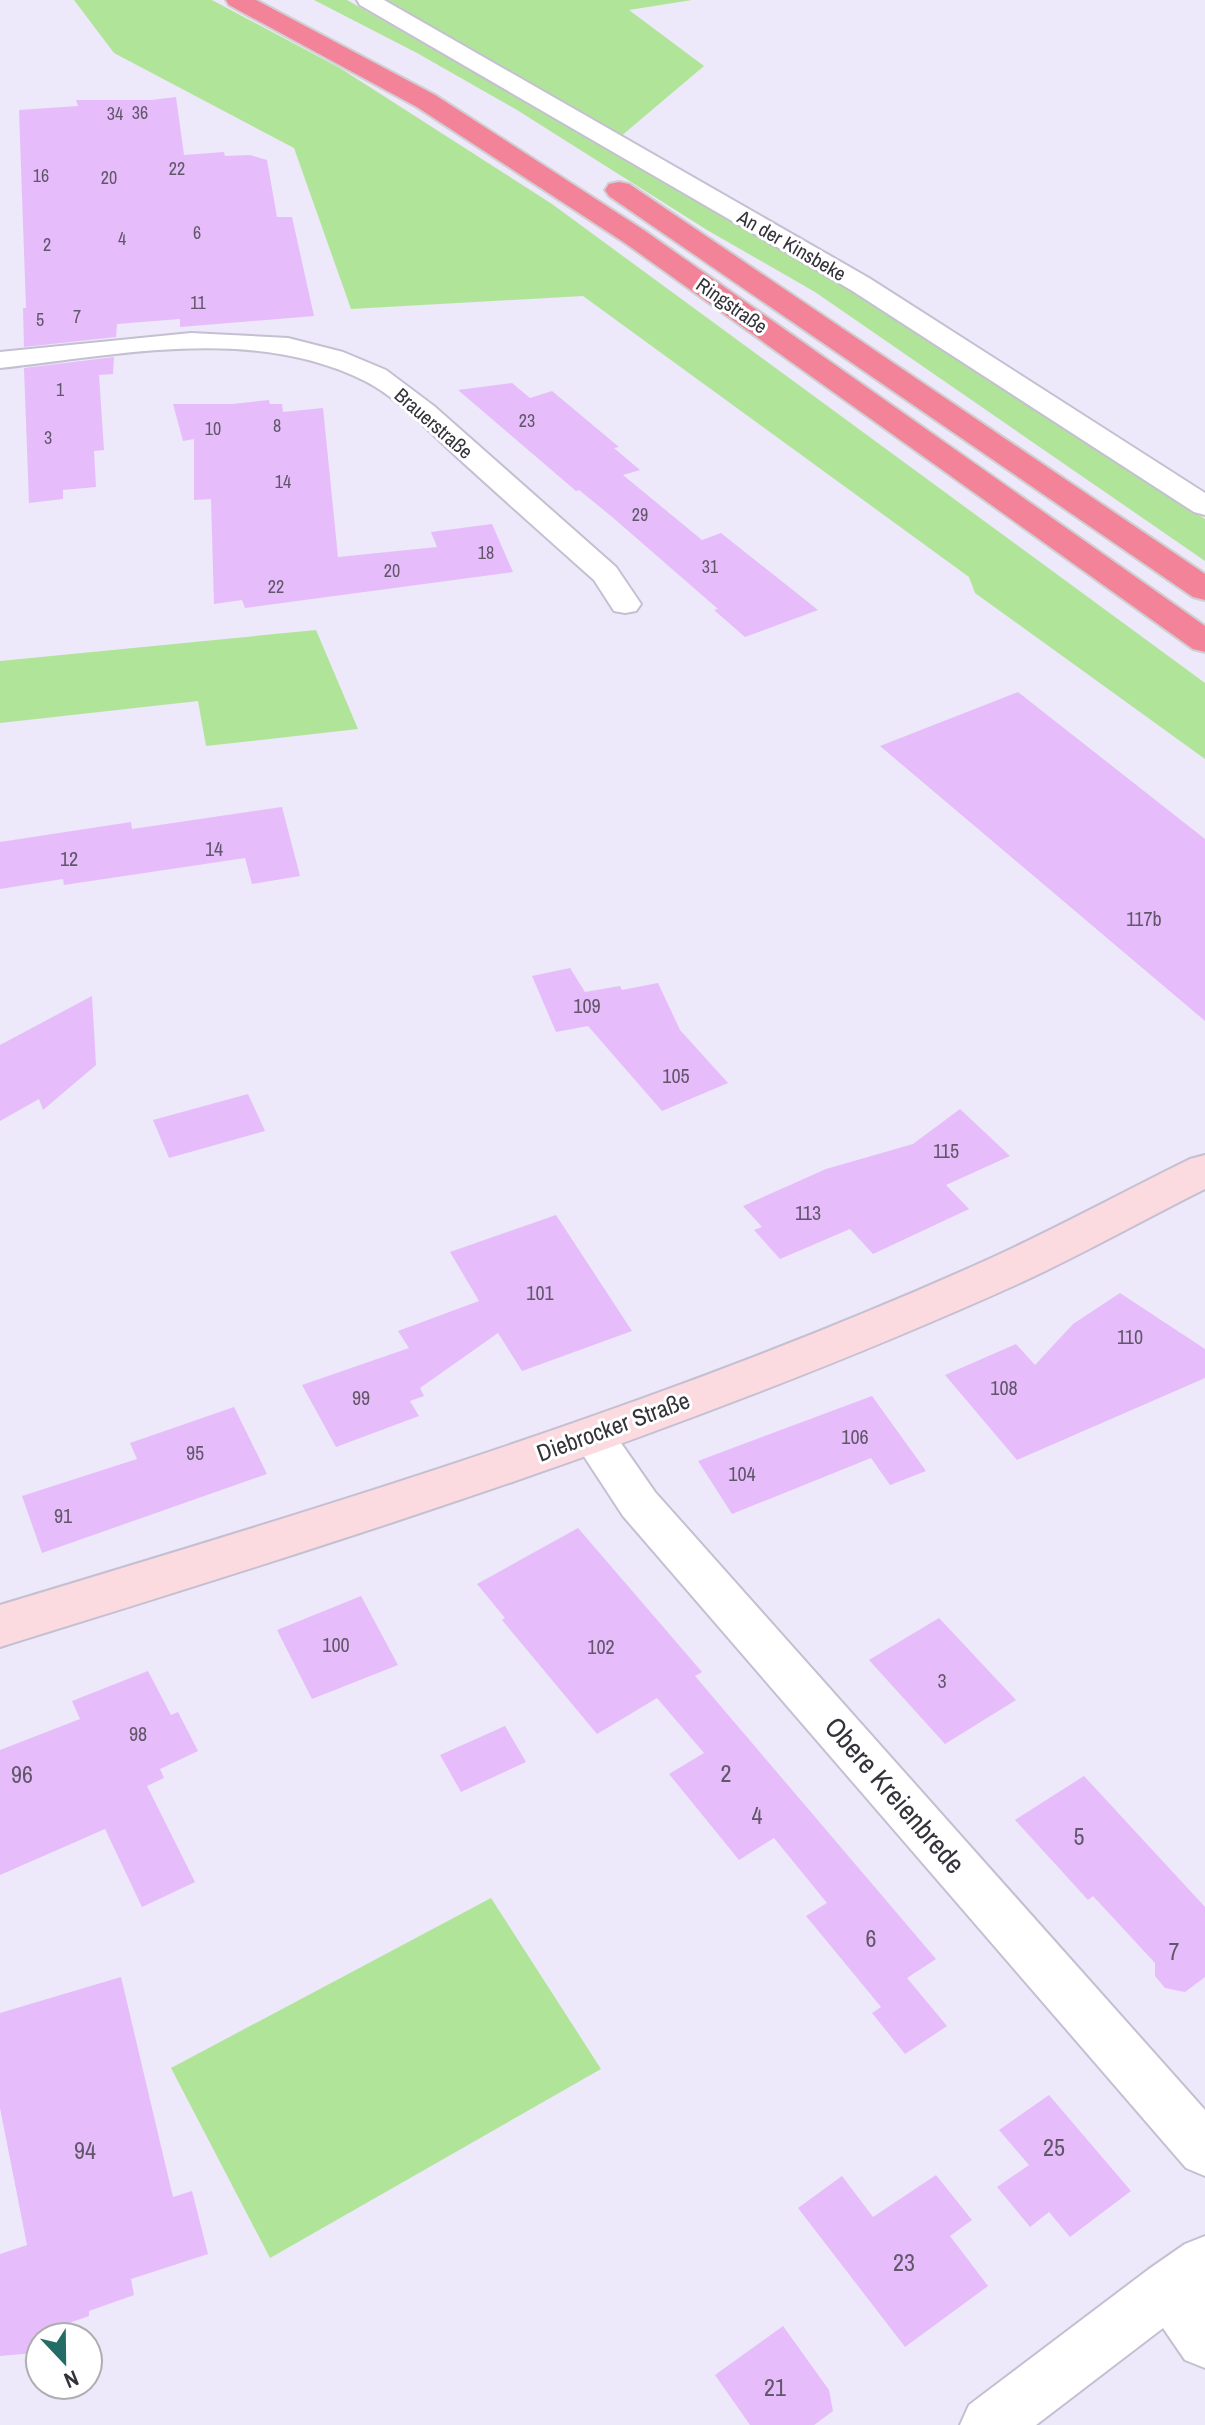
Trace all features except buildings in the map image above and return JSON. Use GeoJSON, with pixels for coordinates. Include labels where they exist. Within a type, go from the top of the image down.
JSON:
{"type":"FeatureCollection","features":[{"type":"Feature","properties":{"kind":"highway","name":"Ringstraße"},"geometry":{"type":"LineString","coordinates":[[238,0],[426,101],[610,220],[1205,642]]}},
{"type":"Feature","properties":{"kind":"highway"},"geometry":{"type":"LineString","coordinates":[[292,0],[348,29]]}},
{"type":"Feature","properties":{"kind":"highway"},"geometry":{"type":"LineString","coordinates":[[404,59],[446,82]]}},
{"type":"Feature","properties":{"kind":"highway","name":"Ringstraße"},"geometry":{"type":"LineString","coordinates":[[594,174],[973,429],[1205,590]]}},
{"type":"Feature","properties":{"kind":"main road","name":"Diebrocker Straße"},"geometry":{"type":"LineString","coordinates":[[0,1626],[354,1518],[592,1435],[812,1352],[1006,1270],[1205,1170]]}},
{"type":"Feature","properties":{"kind":"street","name":"An der Kinsbeke"},"geometry":{"type":"LineString","coordinates":[[368,0],[860,284],[1205,506]]}},
{"type":"Feature","properties":{"kind":"street","name":"Brauerstraße"},"geometry":{"type":"LineString","coordinates":[[0,360],[199,342],[303,349],[339,360],[402,392],[605,574],[625,604]]}},
{"type":"Feature","properties":{"kind":"street","name":"Obere Kreienbrede"},"geometry":{"type":"LineString","coordinates":[[592,1435],[639,1504],[1205,2150]]}},
{"type":"Feature","properties":{"kind":"street"},"geometry":{"type":"LineString","coordinates":[[989,2425],[1187,2276],[1205,2340]]}},
{"type":"Feature","properties":{"kind":"green space"},"geometry":{"type":"Polygon","coordinates":[[[74,0],[212,0],[340,68],[552,204],[1205,683],[1205,759],[975,593],[969,577],[583,296],[351,309],[294,148],[114,53],[74,0]]]}},
{"type":"Feature","properties":{"kind":"green space"},"geometry":{"type":"Polygon","coordinates":[[[314,0],[347,0],[857,291],[1205,519],[1205,561],[815,292],[707,230],[517,110],[417,53],[314,0]]]}},
{"type":"Feature","properties":{"kind":"green space"},"geometry":{"type":"Polygon","coordinates":[[[381,0],[692,0],[629,10],[704,66],[620,137],[381,0]]]}},
{"type":"Feature","properties":{"kind":"green space"},"geometry":{"type":"Polygon","coordinates":[[[316,630],[358,729],[206,746],[198,701],[0,723],[0,661],[316,630]]]}},
{"type":"Feature","properties":{"kind":"green space"},"geometry":{"type":"Polygon","coordinates":[[[491,1898],[601,2069],[270,2258],[171,2068],[491,1898]]]}}]}
